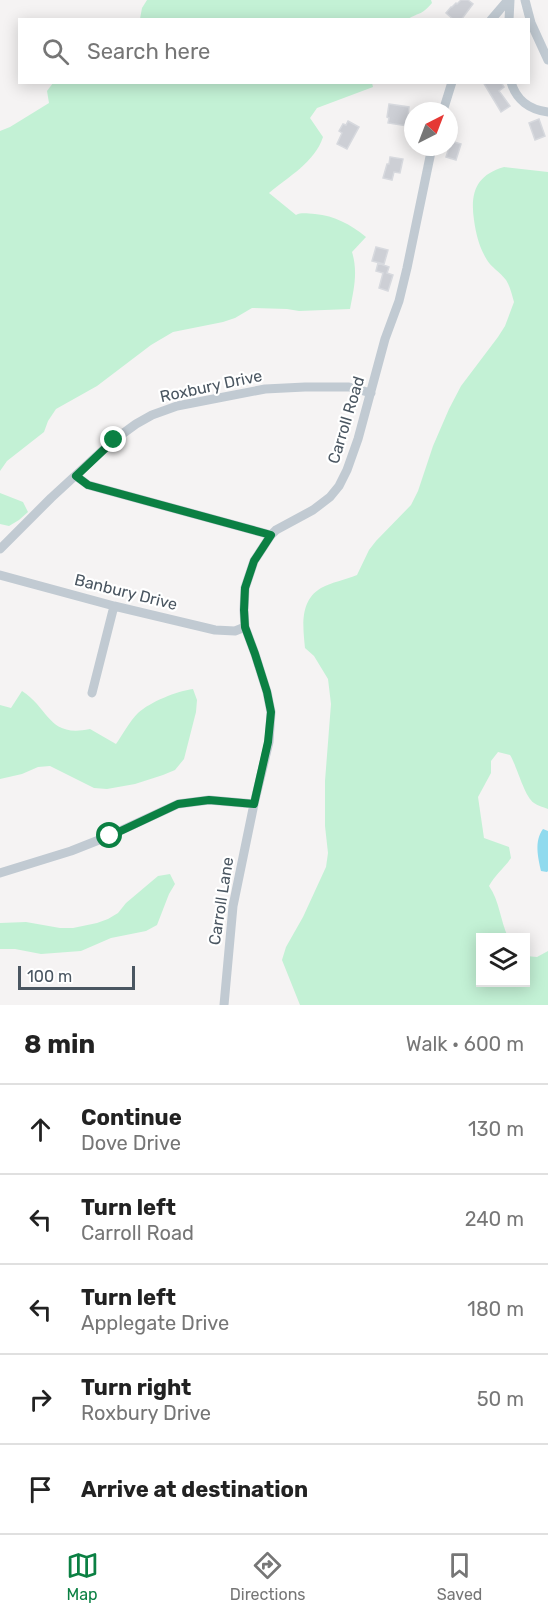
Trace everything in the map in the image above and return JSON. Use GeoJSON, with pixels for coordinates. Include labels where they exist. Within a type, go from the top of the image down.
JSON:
{"type":"FeatureCollection","features":[{"type":"Feature","properties":{"kind":"street"},"geometry":{"type":"LineString","coordinates":[[493,18],[509,0]]}},
{"type":"Feature","properties":{"kind":"street"},"geometry":{"type":"LineString","coordinates":[[509,0],[510,18]]}},
{"type":"Feature","properties":{"kind":"street"},"geometry":{"type":"LineString","coordinates":[[525,0],[530,18]]}},
{"type":"Feature","properties":{"kind":"street"},"geometry":{"type":"LineString","coordinates":[[530,19],[548,60]]}},
{"type":"Feature","properties":{"kind":"street"},"geometry":{"type":"LineString","coordinates":[[446,102],[451,84]]}},
{"type":"Feature","properties":{"kind":"street"},"geometry":{"type":"LineString","coordinates":[[512,84],[514,93],[522,102],[548,112]]}},
{"type":"Feature","properties":{"kind":"street","name":"Carroll Road"},"geometry":{"type":"LineString","coordinates":[[254,804],[268,742],[271,712],[258,663],[245,627],[245,588],[254,561],[271,535],[330,497],[347,470],[399,302],[430,156]]}},
{"type":"Feature","properties":{"kind":"street","name":"Roxbury Drive"},"geometry":{"type":"LineString","coordinates":[[0,549],[114,440],[152,415],[177,406],[265,389],[349,387],[371,393]]}},
{"type":"Feature","properties":{"kind":"street"},"geometry":{"type":"LineString","coordinates":[[76,476],[88,485],[271,535]]}},
{"type":"Feature","properties":{"kind":"street","name":"Banbury Drive"},"geometry":{"type":"LineString","coordinates":[[0,575],[215,630],[235,631],[245,627]]}},
{"type":"Feature","properties":{"kind":"street"},"geometry":{"type":"LineString","coordinates":[[92,693],[114,606]]}},
{"type":"Feature","properties":{"kind":"street"},"geometry":{"type":"LineString","coordinates":[[0,873],[110,836],[178,804],[209,800],[254,804]]}},
{"type":"Feature","properties":{"kind":"street","name":"Carroll Lane"},"geometry":{"type":"LineString","coordinates":[[224,1005],[233,906],[254,804]]}},
{"type":"Feature","properties":{"kind":"green space"},"geometry":{"type":"Polygon","coordinates":[[[147,0],[431,0],[432,3],[410,18],[140,18],[142,8],[147,0]]]}},
{"type":"Feature","properties":{"kind":"green space"},"geometry":{"type":"Polygon","coordinates":[[[52,84],[372,84],[373,87],[317,108],[310,118],[323,137],[319,146],[300,168],[269,193],[296,215],[315,214],[336,219],[366,237],[352,252],[355,273],[350,309],[299,311],[252,308],[223,322],[173,332],[151,345],[97,386],[56,409],[44,432],[7,461],[0,471],[0,131],[49,103],[47,91],[52,84]]]}},
{"type":"Feature","properties":{"kind":"green space"},"geometry":{"type":"Polygon","coordinates":[[[504,167],[548,172],[548,809],[530,799],[510,755],[498,752],[491,761],[491,773],[478,797],[484,838],[509,847],[511,858],[489,886],[506,933],[476,933],[476,987],[530,987],[530,956],[537,957],[548,951],[548,1005],[300,1005],[282,960],[286,947],[326,867],[328,853],[325,826],[325,781],[331,704],[328,679],[314,656],[305,648],[304,615],[314,593],[330,584],[357,575],[369,550],[411,505],[433,446],[461,386],[505,326],[514,302],[506,280],[489,263],[482,250],[473,210],[474,193],[477,186],[481,180],[495,170],[504,167]]]}},
{"type":"Feature","properties":{"kind":"green space"},"geometry":{"type":"Polygon","coordinates":[[[0,493],[23,502],[28,512],[9,526],[0,524],[0,493]]]}},
{"type":"Feature","properties":{"kind":"green space"},"geometry":{"type":"Polygon","coordinates":[[[193,689],[197,700],[196,712],[184,759],[175,770],[135,784],[107,789],[94,788],[50,766],[38,767],[22,774],[0,779],[0,705],[11,708],[22,691],[57,726],[76,731],[90,729],[116,744],[132,720],[143,709],[179,692],[193,689]]]}},
{"type":"Feature","properties":{"kind":"green space"},"geometry":{"type":"Polygon","coordinates":[[[170,874],[175,884],[157,925],[146,931],[111,938],[81,951],[41,954],[15,949],[0,949],[0,923],[26,922],[73,928],[97,923],[118,913],[126,903],[158,876],[170,874]]]}},
{"type":"Feature","properties":{"kind":"water"},"geometry":{"type":"Polygon","coordinates":[[[543,829],[548,831],[547,872],[541,871],[538,855],[538,839],[543,829]]]}},
{"type":"Feature","properties":{"kind":"building"},"geometry":{"type":"Polygon","coordinates":[[[461,0],[468,0],[473,4],[462,18],[452,18],[446,13],[461,0]]]}},
{"type":"Feature","properties":{"kind":"building"},"geometry":{"type":"Polygon","coordinates":[[[484,84],[502,84],[504,87],[499,91],[510,106],[501,112],[484,84]]]}},
{"type":"Feature","properties":{"kind":"building"},"geometry":{"type":"Polygon","coordinates":[[[389,104],[404,106],[404,126],[388,123],[389,118],[387,117],[389,104]]]}},
{"type":"Feature","properties":{"kind":"building"},"geometry":{"type":"Polygon","coordinates":[[[539,119],[545,136],[535,140],[529,123],[539,119]]]}},
{"type":"Feature","properties":{"kind":"building"},"geometry":{"type":"Polygon","coordinates":[[[348,121],[359,127],[347,149],[337,144],[342,133],[339,131],[348,121]]]}},
{"type":"Feature","properties":{"kind":"building"},"geometry":{"type":"Polygon","coordinates":[[[446,156],[457,156],[456,160],[446,156]]]}},
{"type":"Feature","properties":{"kind":"building"},"geometry":{"type":"Polygon","coordinates":[[[390,157],[403,159],[400,173],[394,172],[392,180],[383,178],[390,157]]]}},
{"type":"Feature","properties":{"kind":"building"},"geometry":{"type":"Polygon","coordinates":[[[376,247],[388,250],[384,264],[372,261],[376,247]]]}},
{"type":"Feature","properties":{"kind":"building"},"geometry":{"type":"Polygon","coordinates":[[[378,263],[389,267],[387,273],[393,275],[388,291],[379,288],[383,273],[376,271],[378,263]]]}},
{"type":"Feature","properties":{"kind":"route"},"geometry":{"type":"LineString","coordinates":[[110,836],[178,804],[209,800],[254,804],[268,742],[271,712],[267,692],[245,627],[244,610],[245,588],[254,561],[271,535],[88,485],[76,476],[114,440]]}}]}
